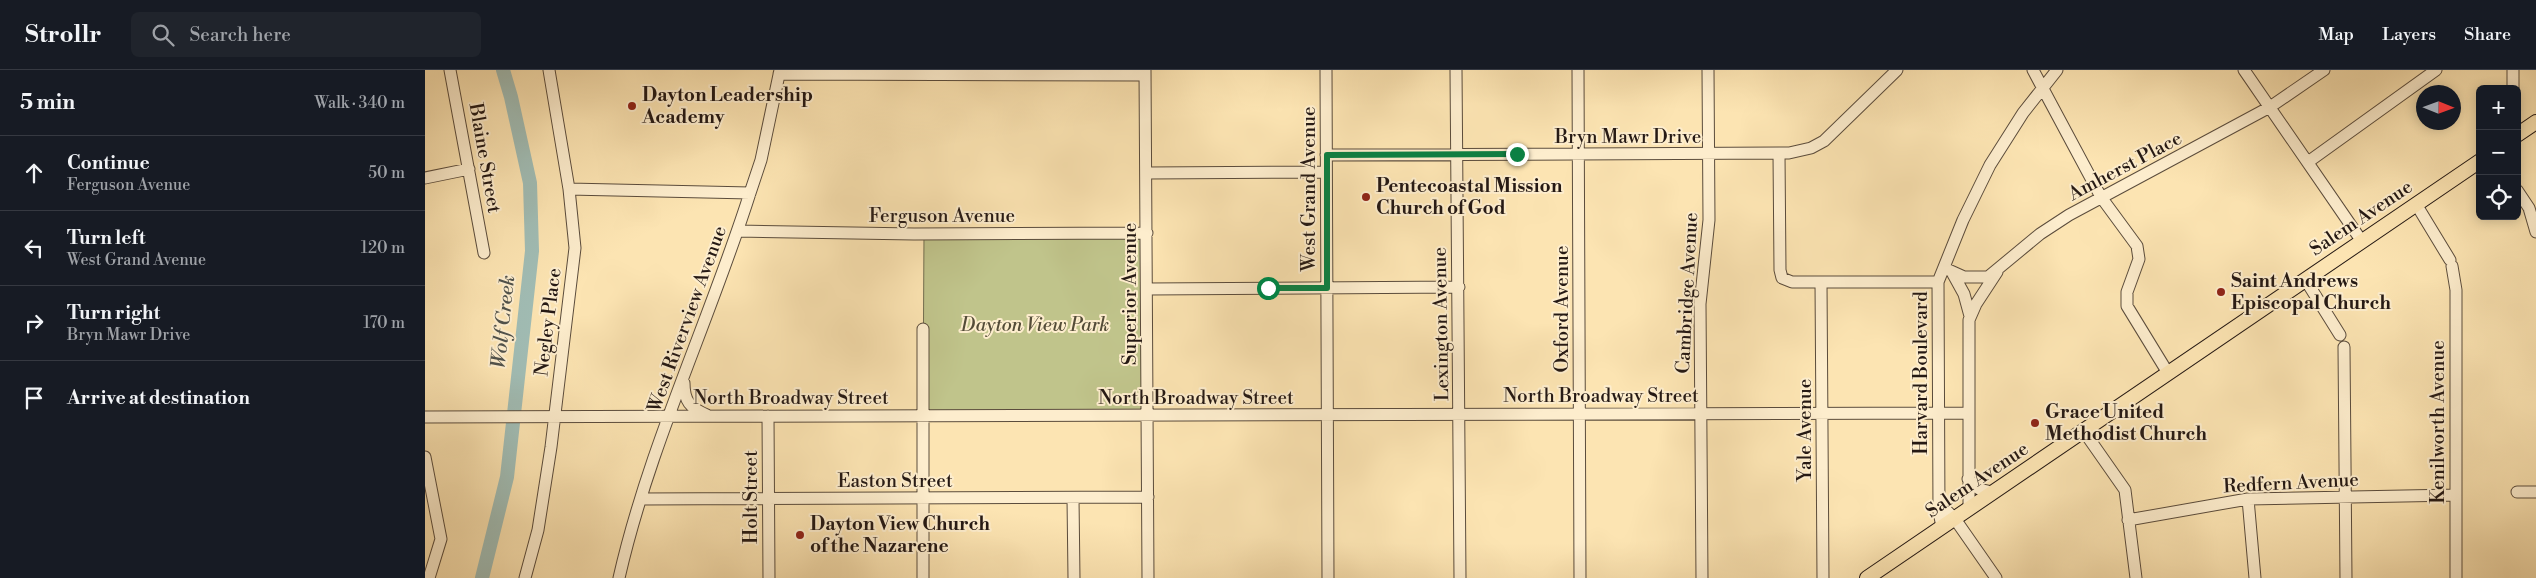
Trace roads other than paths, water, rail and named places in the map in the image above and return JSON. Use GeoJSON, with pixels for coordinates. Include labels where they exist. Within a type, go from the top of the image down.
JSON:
{"type":"FeatureCollection","features":[{"type":"Feature","properties":{"kind":"main road"},"geometry":{"type":"LineString","coordinates":[[2521,132],[2536,122]]}},
{"type":"Feature","properties":{"kind":"main road","name":"Salem Avenue"},"geometry":{"type":"LineString","coordinates":[[1872,577],[1992,492],[2476,164]]}},
{"type":"Feature","properties":{"kind":"street","name":"Blaine Street"},"geometry":{"type":"LineString","coordinates":[[450,70],[484,253]]}},
{"type":"Feature","properties":{"kind":"street","name":"Negley Place"},"geometry":{"type":"LineString","coordinates":[[525,578],[537,530],[550,418],[575,248],[569,189],[549,70]]}},
{"type":"Feature","properties":{"kind":"street","name":"West Grand Avenue"},"geometry":{"type":"LineString","coordinates":[[1326,70],[1328,578]]}},
{"type":"Feature","properties":{"kind":"street","name":"Lexington Avenue"},"geometry":{"type":"LineString","coordinates":[[1456,70],[1460,578]]}},
{"type":"Feature","properties":{"kind":"street","name":"Oxford Avenue"},"geometry":{"type":"LineString","coordinates":[[1578,70],[1580,578]]}},
{"type":"Feature","properties":{"kind":"street","name":"Cambridge Avenue"},"geometry":{"type":"LineString","coordinates":[[1702,578],[1701,304],[1709,230],[1708,70]]}},
{"type":"Feature","properties":{"kind":"street","name":"Bryn Mawr Drive"},"geometry":{"type":"LineString","coordinates":[[1327,155],[1779,154],[1803,151],[1824,141],[1897,70]]}},
{"type":"Feature","properties":{"kind":"street"},"geometry":{"type":"LineString","coordinates":[[2033,70],[2101,197],[2137,246],[2139,259],[2127,292],[2127,306],[2168,373]]}},
{"type":"Feature","properties":{"kind":"street","name":"Harvard Boulevard"},"geometry":{"type":"LineString","coordinates":[[1942,527],[1939,503],[1938,282],[1949,271],[1963,220],[1990,165],[2023,113],[2057,70]]}},
{"type":"Feature","properties":{"kind":"street"},"geometry":{"type":"LineString","coordinates":[[2244,70],[2361,240]]}},
{"type":"Feature","properties":{"kind":"street","name":"Amherst Place"},"geometry":{"type":"LineString","coordinates":[[1949,271],[1974,278],[1988,277],[2041,234],[2101,197],[2270,107],[2324,70]]}},
{"type":"Feature","properties":{"kind":"street"},"geometry":{"type":"LineString","coordinates":[[2307,162],[2436,70]]}},
{"type":"Feature","properties":{"kind":"street"},"geometry":{"type":"LineString","coordinates":[[2513,70],[2513,85]]}},
{"type":"Feature","properties":{"kind":"street"},"geometry":{"type":"LineString","coordinates":[[780,72],[1145,73]]}},
{"type":"Feature","properties":{"kind":"street","name":"West Riverview Avenue"},"geometry":{"type":"LineString","coordinates":[[619,578],[627,542],[669,416],[738,231],[761,160],[780,72]]}},
{"type":"Feature","properties":{"kind":"street","name":"Superior Avenue"},"geometry":{"type":"LineString","coordinates":[[1145,73],[1148,289],[1148,578]]}},
{"type":"Feature","properties":{"kind":"street"},"geometry":{"type":"LineString","coordinates":[[1779,154],[1780,273],[1782,278],[1789,281],[1809,282],[1938,282]]}},
{"type":"Feature","properties":{"kind":"street"},"geometry":{"type":"LineString","coordinates":[[425,178],[469,169]]}},
{"type":"Feature","properties":{"kind":"street"},"geometry":{"type":"LineString","coordinates":[[1147,173],[1326,172]]}},
{"type":"Feature","properties":{"kind":"street"},"geometry":{"type":"LineString","coordinates":[[569,189],[750,193]]}},
{"type":"Feature","properties":{"kind":"street"},"geometry":{"type":"LineString","coordinates":[[2521,196],[2529,208],[2536,232]]}},
{"type":"Feature","properties":{"kind":"street","name":"Kenilworth Avenue"},"geometry":{"type":"LineString","coordinates":[[2416,204],[2451,263],[2455,290],[2457,578]]}},
{"type":"Feature","properties":{"kind":"street","name":"Ferguson Avenue"},"geometry":{"type":"LineString","coordinates":[[738,231],[914,234],[1147,233]]}},
{"type":"Feature","properties":{"kind":"street"},"geometry":{"type":"LineString","coordinates":[[1970,316],[1998,270]]}},
{"type":"Feature","properties":{"kind":"street","name":"Harvard Boulevard"},"geometry":{"type":"LineString","coordinates":[[1949,271],[1965,294],[1970,316],[1968,412],[1969,509]]}},
{"type":"Feature","properties":{"kind":"street"},"geometry":{"type":"LineString","coordinates":[[2305,279],[2340,334]]}},
{"type":"Feature","properties":{"kind":"street","name":"Yale Avenue"},"geometry":{"type":"LineString","coordinates":[[1821,282],[1823,578]]}},
{"type":"Feature","properties":{"kind":"street"},"geometry":{"type":"LineString","coordinates":[[1148,289],[1459,287]]}},
{"type":"Feature","properties":{"kind":"street"},"geometry":{"type":"LineString","coordinates":[[923,329],[923,578]]}},
{"type":"Feature","properties":{"kind":"street"},"geometry":{"type":"LineString","coordinates":[[2344,347],[2346,578]]}},
{"type":"Feature","properties":{"kind":"street"},"geometry":{"type":"LineString","coordinates":[[683,375],[684,396],[687,403],[696,411],[711,417]]}},
{"type":"Feature","properties":{"kind":"street","name":"North Broadway Street"},"geometry":{"type":"LineString","coordinates":[[425,417],[1968,412]]}},
{"type":"Feature","properties":{"kind":"street","name":"Holt Street"},"geometry":{"type":"LineString","coordinates":[[768,416],[769,578]]}},
{"type":"Feature","properties":{"kind":"street"},"geometry":{"type":"LineString","coordinates":[[2083,430],[2125,490],[2135,578]]}},
{"type":"Feature","properties":{"kind":"street"},"geometry":{"type":"LineString","coordinates":[[425,457],[441,539],[429,578]]}},
{"type":"Feature","properties":{"kind":"street"},"geometry":{"type":"LineString","coordinates":[[1968,479],[1979,489],[1992,492]]}},
{"type":"Feature","properties":{"kind":"street"},"geometry":{"type":"LineString","coordinates":[[2517,492],[2536,492]]}},
{"type":"Feature","properties":{"kind":"street","name":"Redfern Avenue"},"geometry":{"type":"LineString","coordinates":[[2128,520],[2247,499],[2456,495]]}},
{"type":"Feature","properties":{"kind":"street","name":"Easton Street"},"geometry":{"type":"LineString","coordinates":[[641,499],[1148,497]]}},
{"type":"Feature","properties":{"kind":"street"},"geometry":{"type":"LineString","coordinates":[[1073,498],[1074,578]]}},
{"type":"Feature","properties":{"kind":"street"},"geometry":{"type":"LineString","coordinates":[[2247,499],[2255,578]]}},
{"type":"Feature","properties":{"kind":"street"},"geometry":{"type":"LineString","coordinates":[[1939,503],[1955,519],[1996,578]]}},
{"type":"Feature","properties":{"kind":"waterway","name":"Wolf Creek"},"geometry":{"type":"LineString","coordinates":[[482,578],[507,477],[532,251],[530,183],[511,97],[503,70]]}},
{"type":"Feature","properties":{"kind":"place","name":"Dayton Leadership Academy"},"geometry":{"type":"Point","coordinates":[632,106]}},
{"type":"Feature","properties":{"kind":"place","name":"Pentecoastal Mission Church of God"},"geometry":{"type":"Point","coordinates":[1366,197]}},
{"type":"Feature","properties":{"kind":"place","name":"Saint Andrews Episcopal Church"},"geometry":{"type":"Point","coordinates":[2221,292]}},
{"type":"Feature","properties":{"kind":"place","name":"Grace United Methodist Church"},"geometry":{"type":"Point","coordinates":[2035,423]}},
{"type":"Feature","properties":{"kind":"place","name":"Dayton View Church of the Nazarene"},"geometry":{"type":"Point","coordinates":[800,535]}},
{"type":"Feature","properties":{"kind":"park label","name":"Dayton View Park"},"geometry":{"type":"Point","coordinates":[1035,325]}}]}
